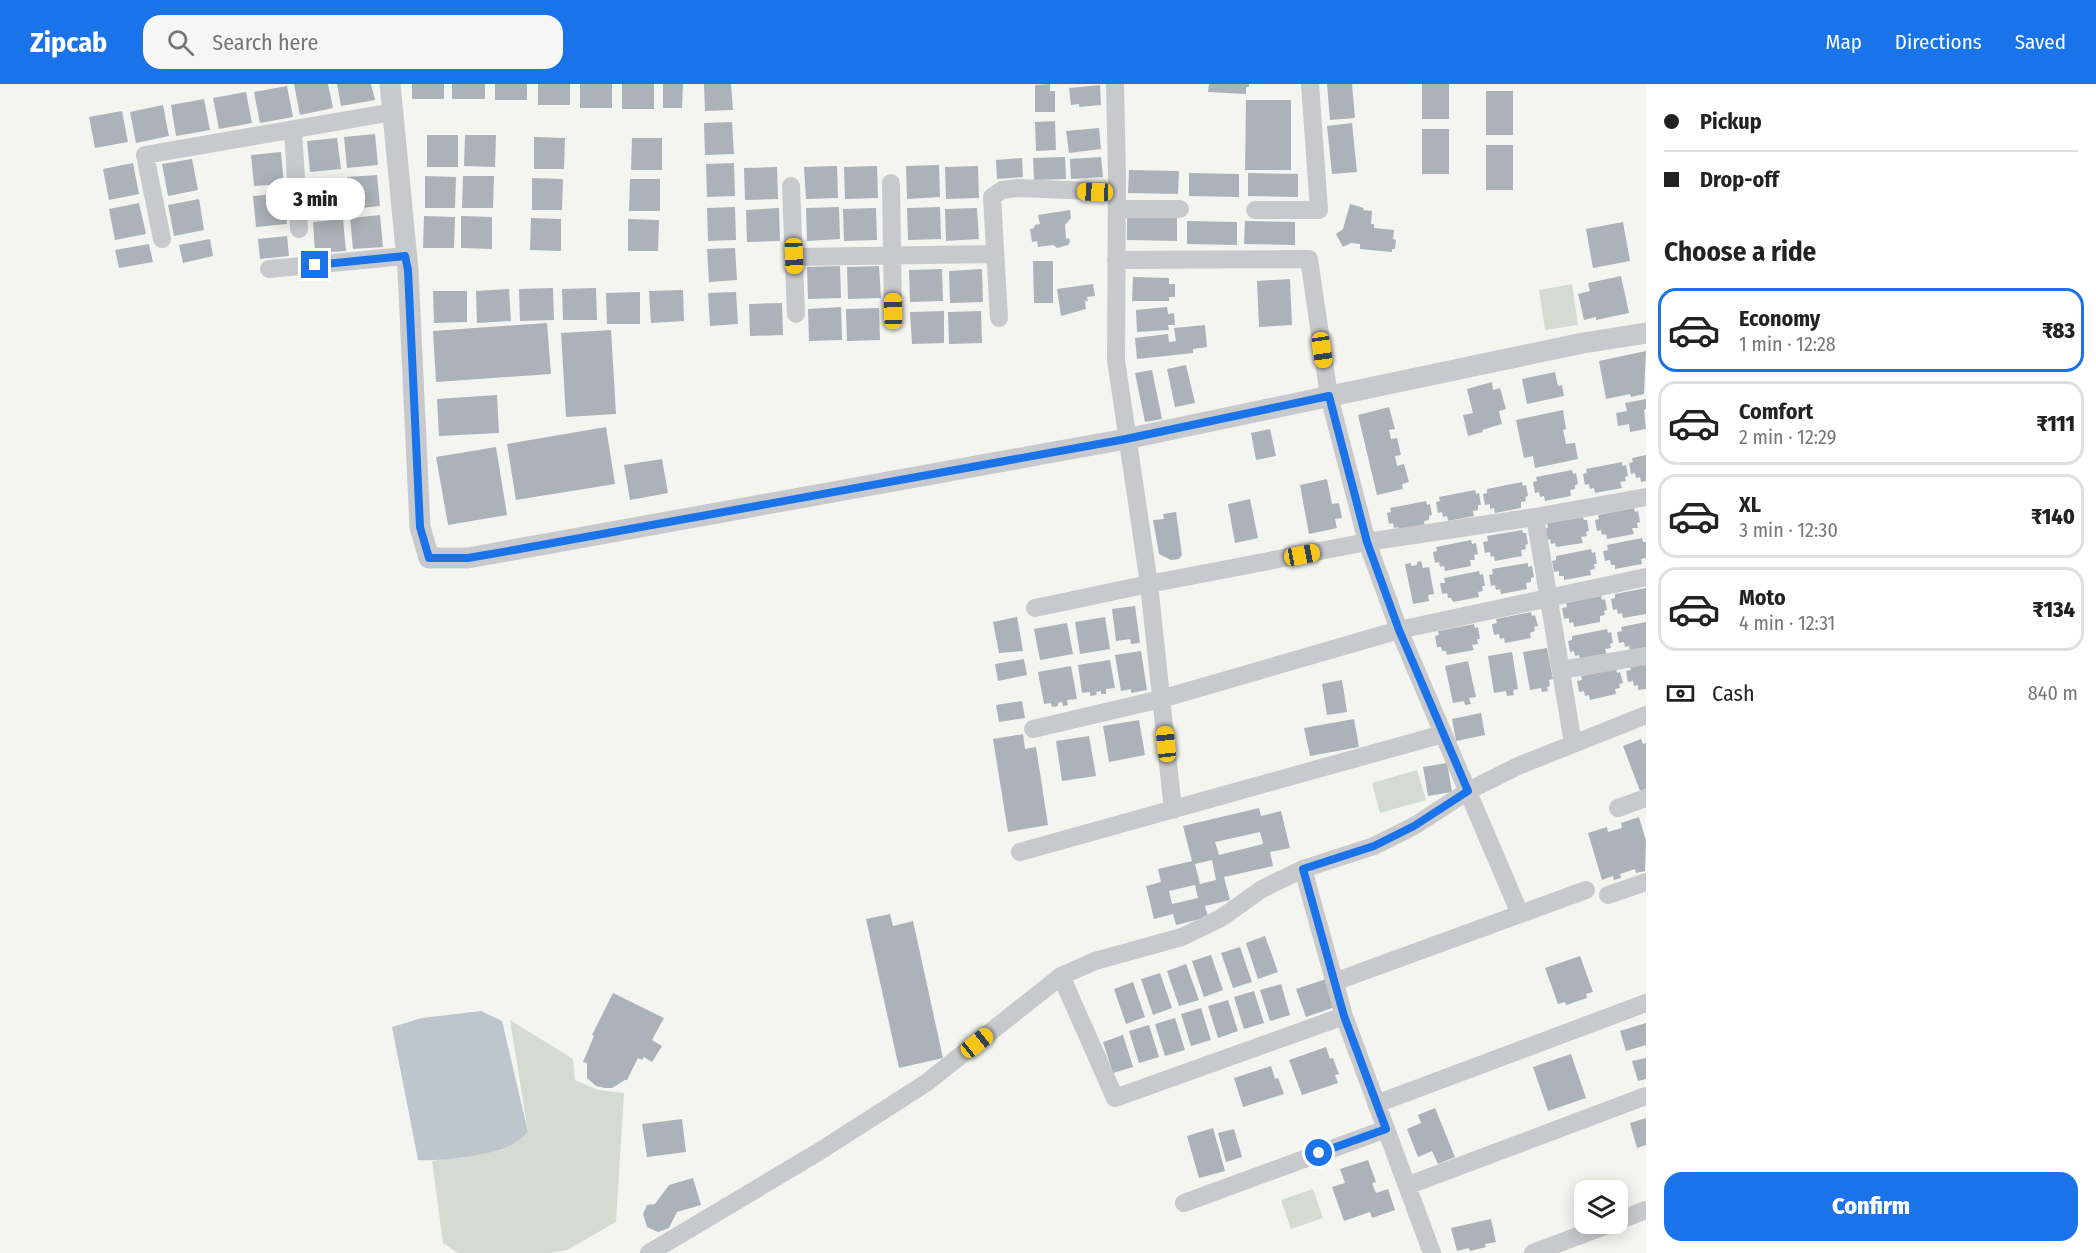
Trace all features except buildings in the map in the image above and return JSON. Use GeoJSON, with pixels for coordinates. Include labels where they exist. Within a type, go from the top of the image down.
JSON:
{"type":"FeatureCollection","features":[{"type":"Feature","properties":{"kind":"street"},"geometry":{"type":"LineString","coordinates":[[390,84],[408,270],[420,527],[429,558],[468,558],[1126,439],[1583,343],[1646,333]]}},
{"type":"Feature","properties":{"kind":"street"},"geometry":{"type":"LineString","coordinates":[[1115,84],[1116,360],[1149,584],[1173,810]]}},
{"type":"Feature","properties":{"kind":"street"},"geometry":{"type":"LineString","coordinates":[[1255,210],[1319,210],[1310,84]]}},
{"type":"Feature","properties":{"kind":"street"},"geometry":{"type":"LineString","coordinates":[[162,239],[145,155],[393,112]]}},
{"type":"Feature","properties":{"kind":"street"},"geometry":{"type":"LineString","coordinates":[[293,131],[299,229]]}},
{"type":"Feature","properties":{"kind":"street"},"geometry":{"type":"LineString","coordinates":[[891,183],[893,311]]}},
{"type":"Feature","properties":{"kind":"street"},"geometry":{"type":"LineString","coordinates":[[790,186],[796,314]]}},
{"type":"Feature","properties":{"kind":"street"},"geometry":{"type":"LineString","coordinates":[[999,318],[992,197],[1002,190],[1018,188],[1180,209]]}},
{"type":"Feature","properties":{"kind":"street"},"geometry":{"type":"LineString","coordinates":[[794,256],[994,254]]}},
{"type":"Feature","properties":{"kind":"street"},"geometry":{"type":"LineString","coordinates":[[269,269],[405,256]]}},
{"type":"Feature","properties":{"kind":"street"},"geometry":{"type":"LineString","coordinates":[[1116,260],[1309,259],[1329,396],[1367,542],[1399,630],[1520,915]]}},
{"type":"Feature","properties":{"kind":"street"},"geometry":{"type":"LineString","coordinates":[[1035,608],[1367,542],[1535,517],[1646,496]]}},
{"type":"Feature","properties":{"kind":"street"},"geometry":{"type":"LineString","coordinates":[[1535,517],[1573,743]]}},
{"type":"Feature","properties":{"kind":"street"},"geometry":{"type":"LineString","coordinates":[[1033,729],[1161,699],[1399,630],[1646,577]]}},
{"type":"Feature","properties":{"kind":"street"},"geometry":{"type":"LineString","coordinates":[[1561,670],[1646,656]]}},
{"type":"Feature","properties":{"kind":"street"},"geometry":{"type":"LineString","coordinates":[[649,1253],[820,1151],[926,1083],[1062,976],[1095,961],[1182,937],[1221,918],[1263,889],[1303,869],[1374,846],[1414,826],[1468,791],[1518,766],[1646,715]]}},
{"type":"Feature","properties":{"kind":"street"},"geometry":{"type":"LineString","coordinates":[[1020,852],[1443,734]]}},
{"type":"Feature","properties":{"kind":"street"},"geometry":{"type":"LineString","coordinates":[[1618,808],[1646,798]]}},
{"type":"Feature","properties":{"kind":"street"},"geometry":{"type":"LineString","coordinates":[[1303,869],[1344,1016],[1409,1185],[1432,1253]]}},
{"type":"Feature","properties":{"kind":"street"},"geometry":{"type":"LineString","coordinates":[[1608,895],[1646,882]]}},
{"type":"Feature","properties":{"kind":"street"},"geometry":{"type":"LineString","coordinates":[[1334,982],[1586,890]]}},
{"type":"Feature","properties":{"kind":"street"},"geometry":{"type":"LineString","coordinates":[[1062,976],[1115,1098],[1344,1016]]}},
{"type":"Feature","properties":{"kind":"street"},"geometry":{"type":"LineString","coordinates":[[1376,1104],[1646,1003]]}},
{"type":"Feature","properties":{"kind":"street"},"geometry":{"type":"LineString","coordinates":[[1409,1185],[1646,1095]]}},
{"type":"Feature","properties":{"kind":"street"},"geometry":{"type":"LineString","coordinates":[[1184,1203],[1386,1129]]}},
{"type":"Feature","properties":{"kind":"street"},"geometry":{"type":"LineString","coordinates":[[1628,1217],[1646,1210]]}},
{"type":"Feature","properties":{"kind":"street"},"geometry":{"type":"LineString","coordinates":[[1533,1253],[1583,1234]]}},
{"type":"Feature","properties":{"kind":"shaded area"},"geometry":{"type":"Polygon","coordinates":[[[1572,284],[1578,325],[1545,330],[1539,290],[1572,284]]]}},
{"type":"Feature","properties":{"kind":"shaded area"},"geometry":{"type":"Polygon","coordinates":[[[1417,770],[1426,800],[1380,813],[1372,783],[1417,770]]]}},
{"type":"Feature","properties":{"kind":"shaded area"},"geometry":{"type":"Polygon","coordinates":[[[481,1011],[502,1021],[528,1132],[514,1143],[497,1151],[449,1159],[418,1160],[392,1027],[422,1018],[481,1011]]]}},
{"type":"Feature","properties":{"kind":"shaded area"},"geometry":{"type":"Polygon","coordinates":[[[510,1020],[573,1059],[575,1080],[598,1090],[624,1093],[616,1222],[567,1250],[549,1253],[458,1253],[443,1243],[432,1161],[502,1150],[528,1132],[510,1020]]]}},
{"type":"Feature","properties":{"kind":"shaded area"},"geometry":{"type":"Polygon","coordinates":[[[1313,1189],[1323,1218],[1291,1229],[1281,1200],[1313,1189]]]}},
{"type":"Feature","properties":{"kind":"route"},"geometry":{"type":"LineString","coordinates":[[315,265],[405,256],[408,270],[420,527],[429,558],[468,558],[514,550],[1126,439],[1329,396],[1367,542],[1399,630],[1468,791],[1414,826],[1374,846],[1303,869],[1344,1016],[1386,1129],[1319,1153]]}}]}
